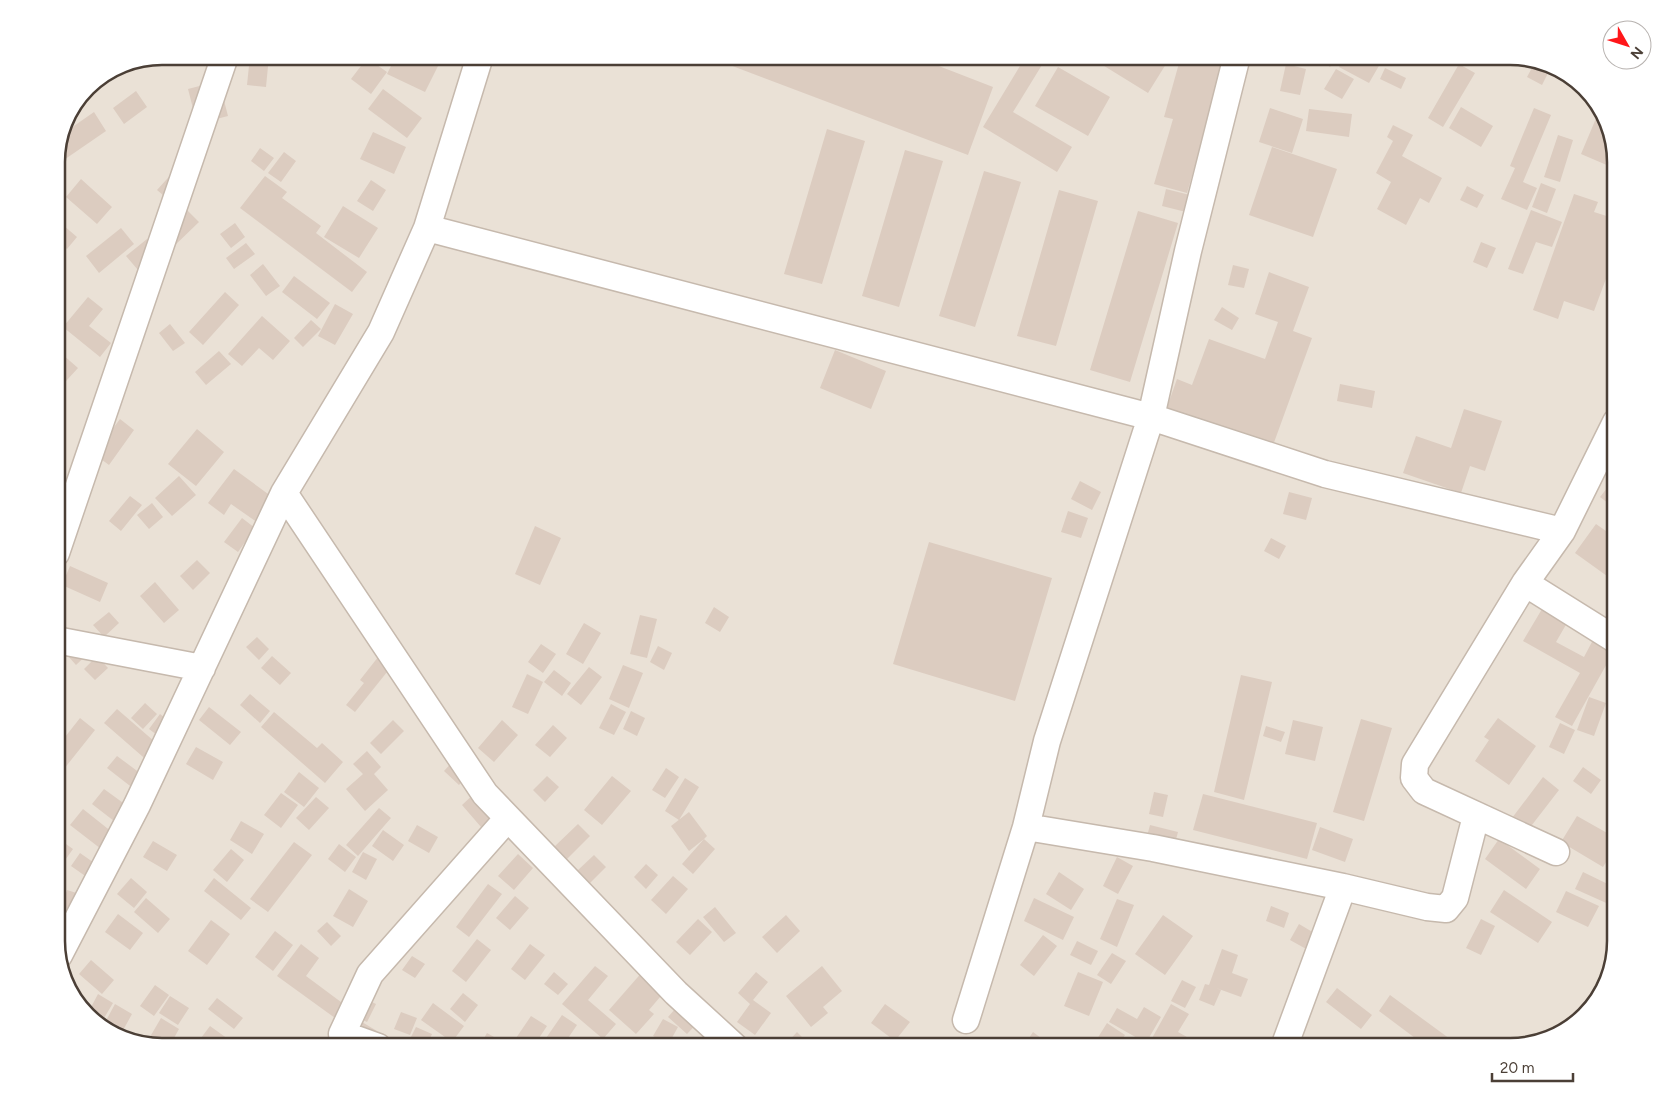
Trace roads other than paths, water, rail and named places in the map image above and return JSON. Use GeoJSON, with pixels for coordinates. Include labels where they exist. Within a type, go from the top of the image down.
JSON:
{"type":"FeatureCollection","features":[{"type":"Feature","properties":{"kind":"street"},"geometry":{"type":"LineString","coordinates":[[65,527],[222,65]]}},
{"type":"Feature","properties":{"kind":"street"},"geometry":{"type":"LineString","coordinates":[[65,943],[137,805],[284,493],[381,332],[427,228],[477,65]]}},
{"type":"Feature","properties":{"kind":"street"},"geometry":{"type":"LineString","coordinates":[[966,1020],[1026,827],[1047,741],[1150,417],[1188,251],[1235,65]]}},
{"type":"Feature","properties":{"kind":"street"},"geometry":{"type":"LineString","coordinates":[[427,228],[1150,417],[1325,474],[1562,532]]}},
{"type":"Feature","properties":{"kind":"street"},"geometry":{"type":"LineString","coordinates":[[1556,852],[1424,791],[1414,778],[1415,764],[1525,583],[1562,532],[1607,440]]}},
{"type":"Feature","properties":{"kind":"street"},"geometry":{"type":"LineString","coordinates":[[284,493],[485,794],[676,993],[725,1038]]}},
{"type":"Feature","properties":{"kind":"street"},"geometry":{"type":"LineString","coordinates":[[1525,583],[1607,634]]}},
{"type":"Feature","properties":{"kind":"street"},"geometry":{"type":"LineString","coordinates":[[65,642],[202,668]]}},
{"type":"Feature","properties":{"kind":"street"},"geometry":{"type":"LineString","coordinates":[[1026,827],[1153,848],[1343,887],[1427,907],[1446,909],[1455,898],[1476,816]]}},
{"type":"Feature","properties":{"kind":"street"},"geometry":{"type":"LineString","coordinates":[[353,1038],[342,1034],[370,974],[508,818]]}},
{"type":"Feature","properties":{"kind":"street"},"geometry":{"type":"LineString","coordinates":[[1287,1038],[1343,887]]}}]}
